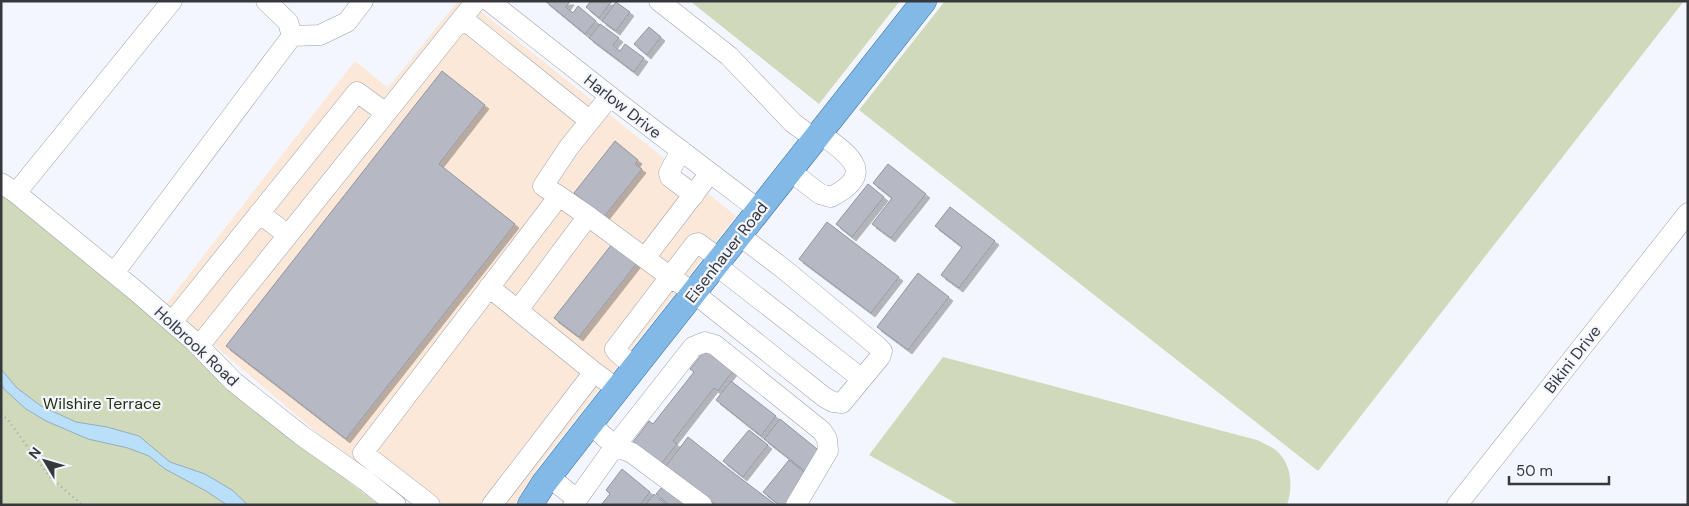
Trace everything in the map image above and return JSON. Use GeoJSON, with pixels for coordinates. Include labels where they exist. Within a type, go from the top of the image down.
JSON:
{"type":"FeatureCollection","features":[{"type":"Feature","properties":{"kind":"main road","name":"Eisenhauer Road"},"geometry":{"type":"LineString","coordinates":[[530,505],[590,424],[924,1]]}},
{"type":"Feature","properties":{"kind":"street"},"geometry":{"type":"LineString","coordinates":[[8,188],[172,1]]}},
{"type":"Feature","properties":{"kind":"street"},"geometry":{"type":"LineString","coordinates":[[266,1],[288,22],[292,36]]}},
{"type":"Feature","properties":{"kind":"street"},"geometry":{"type":"LineString","coordinates":[[292,36],[320,35],[347,22],[363,1]]}},
{"type":"Feature","properties":{"kind":"street"},"geometry":{"type":"LineString","coordinates":[[199,346],[476,1]]}},
{"type":"Feature","properties":{"kind":"street","name":"Harlow Drive"},"geometry":{"type":"LineString","coordinates":[[489,1],[759,210]]}},
{"type":"Feature","properties":{"kind":"street"},"geometry":{"type":"LineString","coordinates":[[659,1],[730,56],[793,123],[851,157],[855,164],[856,172],[844,190],[831,197],[820,194],[790,171]]}},
{"type":"Feature","properties":{"kind":"street"},"geometry":{"type":"LineString","coordinates":[[462,18],[590,121]]}},
{"type":"Feature","properties":{"kind":"street"},"geometry":{"type":"LineString","coordinates":[[114,273],[292,36]]}},
{"type":"Feature","properties":{"kind":"street"},"geometry":{"type":"LineString","coordinates":[[172,322],[358,92],[386,113]]}},
{"type":"Feature","properties":{"kind":"street"},"geometry":{"type":"LineString","coordinates":[[610,96],[569,147],[543,186],[588,216],[694,293],[824,397],[833,402],[842,403],[880,357],[882,351],[785,270],[739,235]]}},
{"type":"Feature","properties":{"kind":"street"},"geometry":{"type":"LineString","coordinates":[[681,150],[669,173],[670,177],[694,195]]}},
{"type":"Feature","properties":{"kind":"street"},"geometry":{"type":"LineString","coordinates":[[645,258],[710,172]]}},
{"type":"Feature","properties":{"kind":"street","name":"Holbrook Road"},"geometry":{"type":"LineString","coordinates":[[8,188],[172,322],[199,346],[234,382],[301,436],[350,469],[383,481],[396,505]]}},
{"type":"Feature","properties":{"kind":"street"},"geometry":{"type":"LineString","coordinates":[[350,469],[559,196]]}},
{"type":"Feature","properties":{"kind":"street"},"geometry":{"type":"LineString","coordinates":[[260,213],[288,235]]}},
{"type":"Feature","properties":{"kind":"street","name":"Bikini Drive"},"geometry":{"type":"LineString","coordinates":[[1457,505],[1688,213]]}},
{"type":"Feature","properties":{"kind":"street"},"geometry":{"type":"LineString","coordinates":[[518,310],[588,216]]}},
{"type":"Feature","properties":{"kind":"street"},"geometry":{"type":"LineString","coordinates":[[653,398],[627,377],[615,349],[669,276],[695,244],[698,243],[718,262],[862,379]]}},
{"type":"Feature","properties":{"kind":"street"},"geometry":{"type":"LineString","coordinates":[[489,287],[594,372],[627,377]]}},
{"type":"Feature","properties":{"kind":"street"},"geometry":{"type":"LineString","coordinates":[[549,477],[575,502],[615,446],[693,348],[706,342],[715,345],[822,431],[827,439],[828,451],[796,505]]}},
{"type":"Feature","properties":{"kind":"street"},"geometry":{"type":"LineString","coordinates":[[492,505],[594,372]]}},
{"type":"Feature","properties":{"kind":"street"},"geometry":{"type":"LineString","coordinates":[[590,424],[615,446],[632,453],[702,505]]}},
{"type":"Feature","properties":{"kind":"street"},"geometry":{"type":"LineString","coordinates":[[363,453],[383,481],[430,505]]}},
{"type":"Feature","properties":{"kind":"path"},"geometry":{"type":"LineString","coordinates":[[1,414],[49,476],[82,505]]}},
{"type":"Feature","properties":{"kind":"shaded area"},"geometry":{"type":"Polygon","coordinates":[[[458,1],[468,1],[736,216],[540,464],[514,505],[418,505],[323,438],[166,304],[355,61],[388,88],[458,1]]]}},
{"type":"Feature","properties":{"kind":"green space"},"geometry":{"type":"Polygon","coordinates":[[[690,1],[900,1],[819,104],[690,1]]]}},
{"type":"Feature","properties":{"kind":"green space"},"geometry":{"type":"Polygon","coordinates":[[[945,1],[1684,1],[1318,471],[859,110],[945,1]]]}},
{"type":"Feature","properties":{"kind":"green space","name":"Wilshire Terrace"},"geometry":{"type":"Polygon","coordinates":[[[1,191],[151,311],[233,391],[379,505],[1,505],[1,191]]]}},
{"type":"Feature","properties":{"kind":"green space"},"geometry":{"type":"Polygon","coordinates":[[[943,357],[1257,440],[1276,450],[1283,458],[1289,470],[1290,491],[1287,505],[959,505],[869,455],[943,357]]]}},
{"type":"Feature","properties":{"kind":"water"},"geometry":{"type":"Polygon","coordinates":[[[1,369],[17,388],[41,406],[76,422],[107,427],[139,436],[170,462],[205,474],[232,490],[248,505],[227,505],[206,491],[165,469],[149,456],[128,448],[88,439],[46,421],[26,409],[4,389],[1,383],[1,369]]]}},
{"type":"Feature","properties":{"kind":"building"},"geometry":{"type":"Polygon","coordinates":[[[545,1],[570,1],[566,7],[573,13],[578,6],[596,21],[585,34],[545,1]]]}},
{"type":"Feature","properties":{"kind":"building"},"geometry":{"type":"Polygon","coordinates":[[[591,1],[612,1],[599,18],[586,7],[591,1]]]}},
{"type":"Feature","properties":{"kind":"building"},"geometry":{"type":"Polygon","coordinates":[[[616,2],[630,12],[616,31],[602,21],[616,2]]]}},
{"type":"Feature","properties":{"kind":"building"},"geometry":{"type":"Polygon","coordinates":[[[600,24],[619,38],[613,45],[620,51],[625,44],[644,58],[634,72],[589,38],[600,24]]]}},
{"type":"Feature","properties":{"kind":"building"},"geometry":{"type":"Polygon","coordinates":[[[649,27],[661,37],[647,55],[634,44],[649,27]]]}},
{"type":"Feature","properties":{"kind":"building"},"geometry":{"type":"Polygon","coordinates":[[[442,71],[485,105],[439,164],[515,224],[346,439],[226,346],[442,71]]]}},
{"type":"Feature","properties":{"kind":"building"},"geometry":{"type":"Polygon","coordinates":[[[615,141],[638,160],[635,164],[642,169],[604,217],[574,193],[615,141]]]}},
{"type":"Feature","properties":{"kind":"building"},"geometry":{"type":"Polygon","coordinates":[[[888,164],[926,194],[891,238],[872,224],[892,198],[873,183],[888,164]]]}},
{"type":"Feature","properties":{"kind":"building"},"geometry":{"type":"Polygon","coordinates":[[[868,184],[884,197],[852,237],[836,224],[868,184]]]}},
{"type":"Feature","properties":{"kind":"building"},"geometry":{"type":"Polygon","coordinates":[[[950,207],[995,241],[959,288],[941,275],[962,247],[935,226],[950,207]]]}},
{"type":"Feature","properties":{"kind":"building"},"geometry":{"type":"Polygon","coordinates":[[[827,222],[899,277],[871,313],[799,259],[827,222]]]}},
{"type":"Feature","properties":{"kind":"building"},"geometry":{"type":"Polygon","coordinates":[[[612,244],[637,263],[579,337],[554,318],[612,244]]]}},
{"type":"Feature","properties":{"kind":"building"},"geometry":{"type":"Polygon","coordinates":[[[918,273],[949,297],[908,350],[877,327],[918,273]]]}},
{"type":"Feature","properties":{"kind":"building"},"geometry":{"type":"Polygon","coordinates":[[[706,349],[734,370],[718,391],[714,388],[673,441],[677,444],[661,464],[633,442],[649,421],[653,424],[694,372],[690,369],[706,349]]]}},
{"type":"Feature","properties":{"kind":"building"},"geometry":{"type":"Polygon","coordinates":[[[731,381],[776,416],[761,436],[716,400],[731,381]]]}},
{"type":"Feature","properties":{"kind":"building"},"geometry":{"type":"Polygon","coordinates":[[[780,419],[822,453],[806,472],[764,439],[780,419]]]}},
{"type":"Feature","properties":{"kind":"building"},"geometry":{"type":"Polygon","coordinates":[[[749,430],[768,445],[743,477],[723,461],[749,430]]]}},
{"type":"Feature","properties":{"kind":"building"},"geometry":{"type":"Polygon","coordinates":[[[688,437],[776,505],[716,505],[666,466],[688,437]]]}},
{"type":"Feature","properties":{"kind":"building"},"geometry":{"type":"Polygon","coordinates":[[[789,460],[809,476],[786,505],[779,505],[763,492],[789,460]]]}},
{"type":"Feature","properties":{"kind":"building"},"geometry":{"type":"Polygon","coordinates":[[[622,469],[650,492],[640,505],[601,505],[610,494],[606,490],[622,469]]]}},
{"type":"Feature","properties":{"kind":"building"},"geometry":{"type":"Polygon","coordinates":[[[662,487],[685,505],[669,505],[656,494],[662,487]]]}},
{"type":"Feature","properties":{"kind":"building"},"geometry":{"type":"Polygon","coordinates":[[[654,494],[667,505],[645,505],[654,494]]]}}]}
